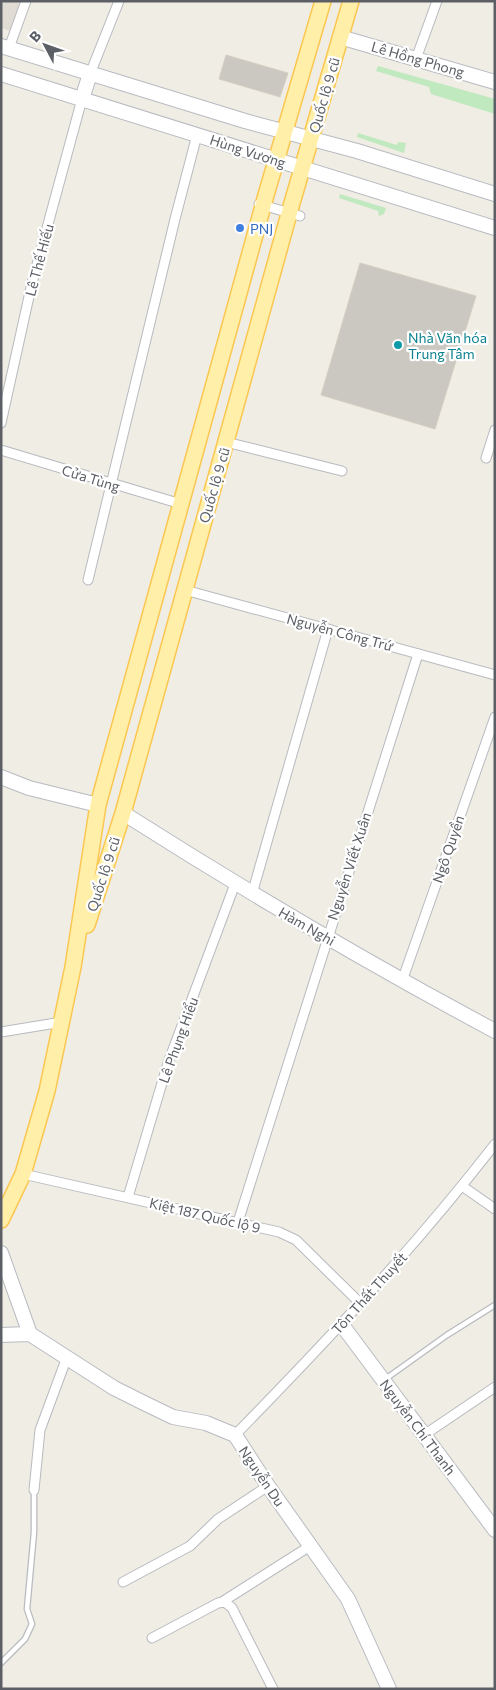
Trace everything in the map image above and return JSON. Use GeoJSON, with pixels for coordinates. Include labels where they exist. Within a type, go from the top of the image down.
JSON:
{"type":"FeatureCollection","features":[{"type":"Feature","properties":{"kind":"main road","name":"Quốc lộ 9 cũ"},"geometry":{"type":"LineString","coordinates":[[1,1220],[9,1193],[24,1174],[47,1091],[73,967],[98,805],[200,435],[261,204],[277,160],[324,1]]}},
{"type":"Feature","properties":{"kind":"main road","name":"Quốc lộ 9 cũ"},"geometry":{"type":"LineString","coordinates":[[73,967],[123,813],[206,512],[294,214],[302,169],[351,1]]}},
{"type":"Feature","properties":{"kind":"main road"},"geometry":{"type":"LineString","coordinates":[[315,29],[340,37]]}},
{"type":"Feature","properties":{"kind":"main road"},"geometry":{"type":"LineString","coordinates":[[200,435],[226,442]]}},
{"type":"Feature","properties":{"kind":"main road"},"geometry":{"type":"LineString","coordinates":[[181,504],[206,512]]}},
{"type":"Feature","properties":{"kind":"main road"},"geometry":{"type":"LineString","coordinates":[[159,583],[184,590]]}},
{"type":"Feature","properties":{"kind":"main road"},"geometry":{"type":"LineString","coordinates":[[98,805],[123,813]]}},
{"type":"Feature","properties":{"kind":"street"},"geometry":{"type":"LineString","coordinates":[[5,47],[26,1]]}},
{"type":"Feature","properties":{"kind":"street"},"geometry":{"type":"LineString","coordinates":[[82,99],[119,1]]}},
{"type":"Feature","properties":{"kind":"street"},"geometry":{"type":"LineString","coordinates":[[416,59],[437,1]]}},
{"type":"Feature","properties":{"kind":"street","name":"Lê Hồng Phong"},"geometry":{"type":"LineString","coordinates":[[340,37],[495,82]]}},
{"type":"Feature","properties":{"kind":"street","name":"Hùng Vương"},"geometry":{"type":"LineString","coordinates":[[5,47],[245,121],[311,138],[495,194]]}},
{"type":"Feature","properties":{"kind":"street","name":"Hùng Vương"},"geometry":{"type":"LineString","coordinates":[[1,74],[495,228]]}},
{"type":"Feature","properties":{"kind":"street","name":"Lê Thế Hiếu"},"geometry":{"type":"LineString","coordinates":[[1,423],[32,283],[82,99]]}},
{"type":"Feature","properties":{"kind":"street"},"geometry":{"type":"LineString","coordinates":[[88,580],[197,135]]}},
{"type":"Feature","properties":{"kind":"street"},"geometry":{"type":"LineString","coordinates":[[261,204],[294,214]]}},
{"type":"Feature","properties":{"kind":"street"},"geometry":{"type":"LineString","coordinates":[[486,458],[495,430]]}},
{"type":"Feature","properties":{"kind":"street"},"geometry":{"type":"LineString","coordinates":[[226,442],[342,471]]}},
{"type":"Feature","properties":{"kind":"street","name":"Cửa Tùng"},"geometry":{"type":"LineString","coordinates":[[1,450],[181,504]]}},
{"type":"Feature","properties":{"kind":"street","name":"Nguyễn Công Trứ"},"geometry":{"type":"LineString","coordinates":[[184,590],[495,675]]}},
{"type":"Feature","properties":{"kind":"street"},"geometry":{"type":"LineString","coordinates":[[252,894],[328,629]]}},
{"type":"Feature","properties":{"kind":"street","name":"Nguyễn Viết Xuân"},"geometry":{"type":"LineString","coordinates":[[238,1222],[326,937],[418,654]]}},
{"type":"Feature","properties":{"kind":"street","name":"Ngô Quyền"},"geometry":{"type":"LineString","coordinates":[[402,981],[495,717]]}},
{"type":"Feature","properties":{"kind":"street"},"geometry":{"type":"LineString","coordinates":[[1,777],[28,788],[98,805]]}},
{"type":"Feature","properties":{"kind":"street","name":"Hàm Nghi"},"geometry":{"type":"LineString","coordinates":[[123,813],[252,894],[402,981],[495,1031]]}},
{"type":"Feature","properties":{"kind":"street","name":"Lê Phụng Hiểu"},"geometry":{"type":"LineString","coordinates":[[128,1197],[168,1063],[236,884]]}},
{"type":"Feature","properties":{"kind":"street"},"geometry":{"type":"LineString","coordinates":[[1,1032],[62,1022]]}},
{"type":"Feature","properties":{"kind":"street","name":"Tôn Thất Thuyết"},"geometry":{"type":"LineString","coordinates":[[235,1435],[342,1325],[462,1186],[495,1144]]}},
{"type":"Feature","properties":{"kind":"street","name":"Kiệt 187 Quốc lộ 9"},"geometry":{"type":"LineString","coordinates":[[24,1174],[279,1232],[296,1240],[360,1304]]}},
{"type":"Feature","properties":{"kind":"street"},"geometry":{"type":"LineString","coordinates":[[462,1186],[495,1209]]}},
{"type":"Feature","properties":{"kind":"street"},"geometry":{"type":"LineString","coordinates":[[1,1253],[30,1334],[1,1335]]}},
{"type":"Feature","properties":{"kind":"street","name":"Nguyễn Chí Thanh"},"geometry":{"type":"LineString","coordinates":[[342,1325],[495,1530]]}},
{"type":"Feature","properties":{"kind":"street","name":"Nguyễn Du"},"geometry":{"type":"LineString","coordinates":[[30,1334],[114,1388],[144,1403],[173,1416],[206,1423],[235,1435],[268,1486],[348,1598],[389,1689]]}},
{"type":"Feature","properties":{"kind":"street"},"geometry":{"type":"LineString","coordinates":[[34,1490],[40,1430],[67,1357]]}},
{"type":"Feature","properties":{"kind":"street"},"geometry":{"type":"LineString","coordinates":[[424,1434],[495,1387]]}},
{"type":"Feature","properties":{"kind":"street"},"geometry":{"type":"LineString","coordinates":[[123,1582],[190,1546],[218,1519],[268,1486]]}},
{"type":"Feature","properties":{"kind":"street"},"geometry":{"type":"LineString","coordinates":[[152,1638],[222,1602],[310,1546]]}},
{"type":"Feature","properties":{"kind":"street"},"geometry":{"type":"LineString","coordinates":[[222,1602],[229,1604],[232,1608],[273,1689]]}},
{"type":"Feature","properties":{"kind":"lane"},"geometry":{"type":"LineString","coordinates":[[383,1380],[447,1335],[495,1306]]}},
{"type":"Feature","properties":{"kind":"lane"},"geometry":{"type":"LineString","coordinates":[[1,1663],[25,1639],[32,1624],[27,1608],[34,1532],[34,1490]]}},
{"type":"Feature","properties":{"kind":"shaded area"},"geometry":{"type":"Polygon","coordinates":[[[1,1],[20,1],[10,31],[1,28],[1,1]]]}},
{"type":"Feature","properties":{"kind":"green space"},"geometry":{"type":"Polygon","coordinates":[[[378,66],[495,99],[495,114],[431,94],[429,87],[376,71],[378,66]]]}},
{"type":"Feature","properties":{"kind":"green space"},"geometry":{"type":"Polygon","coordinates":[[[358,133],[397,145],[398,142],[406,143],[404,153],[357,137],[358,133]]]}},
{"type":"Feature","properties":{"kind":"green space"},"geometry":{"type":"Polygon","coordinates":[[[340,194],[386,208],[384,214],[379,216],[378,211],[339,198],[340,194]]]}},
{"type":"Feature","properties":{"kind":"building"},"geometry":{"type":"Polygon","coordinates":[[[226,55],[288,73],[280,97],[219,79],[226,55]]]}},
{"type":"Feature","properties":{"kind":"building","name":"Nhà Văn hóa Trung Tâm"},"geometry":{"type":"Polygon","coordinates":[[[360,263],[476,296],[435,429],[321,395],[360,263]]]}},
{"type":"Feature","properties":{"kind":"place","name":"PNJ"},"geometry":{"type":"Point","coordinates":[240,228]}},
{"type":"Feature","properties":{"kind":"place","name":"Nhà Văn hóa Trung Tâm"},"geometry":{"type":"Point","coordinates":[398,345]}}]}
